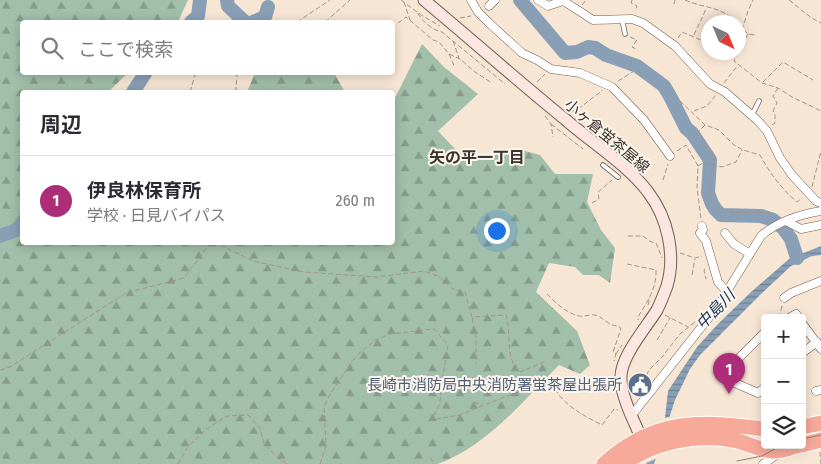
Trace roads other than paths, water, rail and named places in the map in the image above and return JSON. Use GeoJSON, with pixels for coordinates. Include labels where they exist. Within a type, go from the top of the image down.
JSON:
{"type":"FeatureCollection","features":[{"type":"Feature","properties":{"kind":"highway"},"geometry":{"type":"LineString","coordinates":[[623,464],[660,430],[705,423],[761,429]]}},
{"type":"Feature","properties":{"kind":"highway"},"geometry":{"type":"LineString","coordinates":[[806,426],[821,423]]}},
{"type":"Feature","properties":{"kind":"highway"},"geometry":{"type":"LineString","coordinates":[[604,464],[626,447],[644,444],[714,438],[735,440],[761,448]]}},
{"type":"Feature","properties":{"kind":"highway"},"geometry":{"type":"LineString","coordinates":[[806,446],[821,445]]}},
{"type":"Feature","properties":{"kind":"highway"},"geometry":{"type":"LineString","coordinates":[[765,449],[772,451],[782,449]]}},
{"type":"Feature","properties":{"kind":"street","name":"小ヶ倉蛍茶屋線"},"geometry":{"type":"LineString","coordinates":[[424,0],[625,169],[648,192],[658,208],[668,235],[671,259],[670,275],[662,300],[624,364],[620,379],[625,400],[644,444]]}},
{"type":"Feature","properties":{"kind":"street"},"geometry":{"type":"LineString","coordinates":[[471,0],[478,12],[522,53],[551,69],[580,73],[608,86],[644,120],[670,156]]}},
{"type":"Feature","properties":{"kind":"street"},"geometry":{"type":"LineString","coordinates":[[538,0],[548,6],[562,1],[593,20],[632,19],[643,23],[675,46],[710,84],[725,92],[752,115],[767,131],[780,158],[792,175],[816,201],[821,203]]}},
{"type":"Feature","properties":{"kind":"street"},"geometry":{"type":"LineString","coordinates":[[632,414],[728,293],[761,236],[797,216],[821,211]]}},
{"type":"Feature","properties":{"kind":"street"},"geometry":{"type":"LineString","coordinates":[[780,224],[801,230],[821,225]]}},
{"type":"Feature","properties":{"kind":"street"},"geometry":{"type":"LineString","coordinates":[[702,226],[703,230],[700,233],[706,242],[718,282],[728,293]]}},
{"type":"Feature","properties":{"kind":"street"},"geometry":{"type":"LineString","coordinates":[[725,233],[734,244],[750,254]]}},
{"type":"Feature","properties":{"kind":"street"},"geometry":{"type":"LineString","coordinates":[[784,298],[791,293],[821,281]]}},
{"type":"Feature","properties":{"kind":"street"},"geometry":{"type":"LineString","coordinates":[[806,328],[819,345],[806,352]]}},
{"type":"Feature","properties":{"kind":"street"},"geometry":{"type":"LineString","coordinates":[[761,336],[733,364],[729,373],[736,383],[761,395]]}},
{"type":"Feature","properties":{"kind":"street"},"geometry":{"type":"LineString","coordinates":[[763,464],[768,463],[772,457],[787,449]]}},
{"type":"Feature","properties":{"kind":"lane"},"geometry":{"type":"LineString","coordinates":[[622,19],[625,34]]}},
{"type":"Feature","properties":{"kind":"lane"},"geometry":{"type":"LineString","coordinates":[[752,115],[759,100]]}},
{"type":"Feature","properties":{"kind":"lane"},"geometry":{"type":"LineString","coordinates":[[604,165],[618,177]]}},
{"type":"Feature","properties":{"kind":"water"},"geometry":{"type":"Polygon","coordinates":[[[821,246],[821,255],[812,256],[791,266],[700,355],[690,369],[675,400],[654,464],[646,464],[665,417],[668,391],[697,347],[751,292],[789,259],[821,246]]]}},
{"type":"Feature","properties":{"kind":"waterway"},"geometry":{"type":"LineString","coordinates":[[193,20],[198,16],[200,0]]}},
{"type":"Feature","properties":{"kind":"waterway"},"geometry":{"type":"LineString","coordinates":[[227,0],[228,6],[243,20]]}},
{"type":"Feature","properties":{"kind":"waterway"},"geometry":{"type":"LineString","coordinates":[[520,0],[565,53],[577,52],[588,47],[595,48],[606,55],[637,66],[664,86],[686,128],[692,133],[710,160],[708,193],[716,210],[721,215],[761,216],[773,220],[783,228],[791,239],[797,258]]}},
{"type":"Feature","properties":{"kind":"waterway"},"geometry":{"type":"LineString","coordinates":[[258,20],[265,17],[268,7]]}},
{"type":"Feature","properties":{"kind":"waterway"},"geometry":{"type":"LineString","coordinates":[[134,90],[144,75]]}},
{"type":"Feature","properties":{"kind":"waterway"},"geometry":{"type":"LineString","coordinates":[[0,236],[20,226]]}},
{"type":"Feature","properties":{"kind":"tram line"},"geometry":{"type":"LineString","coordinates":[[806,438],[821,435]]}},
{"type":"Feature","properties":{"kind":"tram line"},"geometry":{"type":"LineString","coordinates":[[737,461],[762,456],[775,449]]}},
{"type":"Feature","properties":{"kind":"place","name":"長崎市消防局中央消防署蛍茶屋出張所"},"geometry":{"type":"Point","coordinates":[640,385]}},
{"type":"Feature","properties":{"kind":"place","name":"伊良林保育所"},"geometry":{"type":"Point","coordinates":[729,394]}},
{"type":"Feature","properties":{"kind":"district","name":"矢の平一丁目"},"geometry":{"type":"Point","coordinates":[477,157]}},
{"type":"Feature","properties":{"kind":"water label","name":"中島川"},"geometry":{"type":"Point","coordinates":[715,309]}}]}
